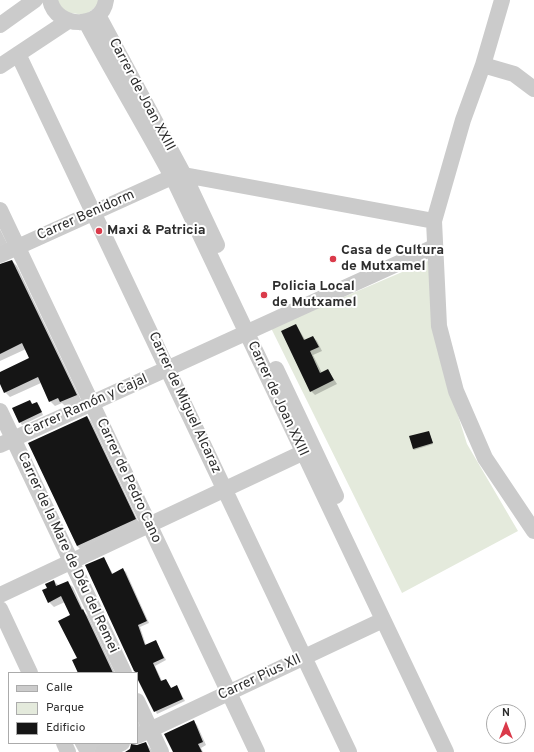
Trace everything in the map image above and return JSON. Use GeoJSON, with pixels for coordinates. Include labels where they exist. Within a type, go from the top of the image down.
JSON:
{"type":"FeatureCollection","features":[{"type":"Feature","properties":{"kind":"street"},"geometry":{"type":"LineString","coordinates":[[0,25],[34,0]]}},
{"type":"Feature","properties":{"kind":"street"},"geometry":{"type":"LineString","coordinates":[[50,0],[57,14],[68,21]]}},
{"type":"Feature","properties":{"kind":"street"},"geometry":{"type":"LineString","coordinates":[[502,0],[483,65],[463,120],[434,221],[434,247],[439,326],[456,391],[485,458],[534,531]]}},
{"type":"Feature","properties":{"kind":"street"},"geometry":{"type":"LineString","coordinates":[[0,66],[68,21],[102,8]]}},
{"type":"Feature","properties":{"kind":"street","name":"Carrer de Joan XXIII"},"geometry":{"type":"LineString","coordinates":[[102,8],[177,179],[381,592],[383,620]]}},
{"type":"Feature","properties":{"kind":"street","name":"Carrer de Miguel Alcaraz"},"geometry":{"type":"LineString","coordinates":[[18,54],[349,752]]}},
{"type":"Feature","properties":{"kind":"street"},"geometry":{"type":"LineString","coordinates":[[483,65],[514,74],[534,89]]}},
{"type":"Feature","properties":{"kind":"street"},"geometry":{"type":"LineString","coordinates":[[177,179],[434,221]]}},
{"type":"Feature","properties":{"kind":"street","name":"Carrer Benidorm"},"geometry":{"type":"LineString","coordinates":[[0,255],[94,213],[177,179]]}},
{"type":"Feature","properties":{"kind":"street","name":"Carrer de Pedro Cano"},"geometry":{"type":"LineString","coordinates":[[0,210],[257,752]]}},
{"type":"Feature","properties":{"kind":"street","name":"Carrer Ramón y Cajal"},"geometry":{"type":"LineString","coordinates":[[7,442],[434,247]]}},
{"type":"Feature","properties":{"kind":"street","name":"Carrer de Joan XXIII"},"geometry":{"type":"LineString","coordinates":[[252,330],[302,453],[446,752]]}},
{"type":"Feature","properties":{"kind":"street","name":"Carrer de la Mare de Déu del Remei"},"geometry":{"type":"LineString","coordinates":[[0,411],[7,442],[71,561],[124,672]]}},
{"type":"Feature","properties":{"kind":"street"},"geometry":{"type":"LineString","coordinates":[[0,595],[302,453]]}},
{"type":"Feature","properties":{"kind":"street"},"geometry":{"type":"LineString","coordinates":[[0,609],[30,672]]}},
{"type":"Feature","properties":{"kind":"street","name":"Carrer Pius XII"},"geometry":{"type":"LineString","coordinates":[[144,733],[383,620]]}},
{"type":"Feature","properties":{"kind":"street"},"geometry":{"type":"LineString","coordinates":[[138,706],[144,733],[161,752]]}},
{"type":"Feature","properties":{"kind":"street"},"geometry":{"type":"LineString","coordinates":[[103,752],[120,744]]}},
{"type":"Feature","properties":{"kind":"green space"},"geometry":{"type":"Polygon","coordinates":[[[56,0],[100,0],[97,6],[85,15],[64,12],[56,0]]]}},
{"type":"Feature","properties":{"kind":"green space"},"geometry":{"type":"Polygon","coordinates":[[[428,261],[434,320],[444,371],[467,444],[518,531],[402,593],[271,328],[428,261]]]}},
{"type":"Feature","properties":{"kind":"building"},"geometry":{"type":"Polygon","coordinates":[[[12,260],[77,395],[60,402],[58,398],[49,402],[38,377],[4,393],[0,384],[0,372],[29,358],[22,343],[0,354],[0,264],[12,260]]]}},
{"type":"Feature","properties":{"kind":"building"},"geometry":{"type":"Polygon","coordinates":[[[296,324],[304,340],[313,336],[319,347],[310,351],[320,373],[328,369],[334,380],[310,392],[281,331],[296,324]]]}},
{"type":"Feature","properties":{"kind":"building"},"geometry":{"type":"Polygon","coordinates":[[[30,400],[32,404],[37,402],[42,412],[19,423],[12,408],[30,400]]]}},
{"type":"Feature","properties":{"kind":"building"},"geometry":{"type":"Polygon","coordinates":[[[87,416],[136,519],[77,546],[28,443],[87,416]]]}},
{"type":"Feature","properties":{"kind":"building"},"geometry":{"type":"Polygon","coordinates":[[[429,431],[433,443],[413,449],[409,436],[429,431]]]}},
{"type":"Feature","properties":{"kind":"building"},"geometry":{"type":"Polygon","coordinates":[[[104,557],[112,574],[123,568],[147,621],[138,625],[145,645],[156,640],[164,658],[153,663],[161,681],[166,679],[171,688],[177,685],[183,699],[154,712],[138,680],[138,672],[134,671],[85,565],[104,557]]]}},
{"type":"Feature","properties":{"kind":"building"},"geometry":{"type":"Polygon","coordinates":[[[54,580],[56,586],[68,581],[113,672],[78,672],[72,660],[77,658],[58,621],[70,615],[61,596],[48,603],[42,590],[47,588],[45,584],[54,580]]]}},
{"type":"Feature","properties":{"kind":"building"},"geometry":{"type":"Polygon","coordinates":[[[194,720],[203,742],[198,744],[202,752],[173,752],[164,734],[194,720]]]}},
{"type":"Feature","properties":{"kind":"building"},"geometry":{"type":"Polygon","coordinates":[[[146,742],[150,752],[125,752],[130,749],[131,744],[137,745],[146,742]]]}},
{"type":"Feature","properties":{"kind":"place","name":"Maxi & Patricia"},"geometry":{"type":"Point","coordinates":[99,231]}},
{"type":"Feature","properties":{"kind":"place","name":"Casa de Cultura de Mutxamel"},"geometry":{"type":"Point","coordinates":[333,259]}},
{"type":"Feature","properties":{"kind":"place","name":"Policia Local de Mutxamel"},"geometry":{"type":"Point","coordinates":[264,295]}}]}
